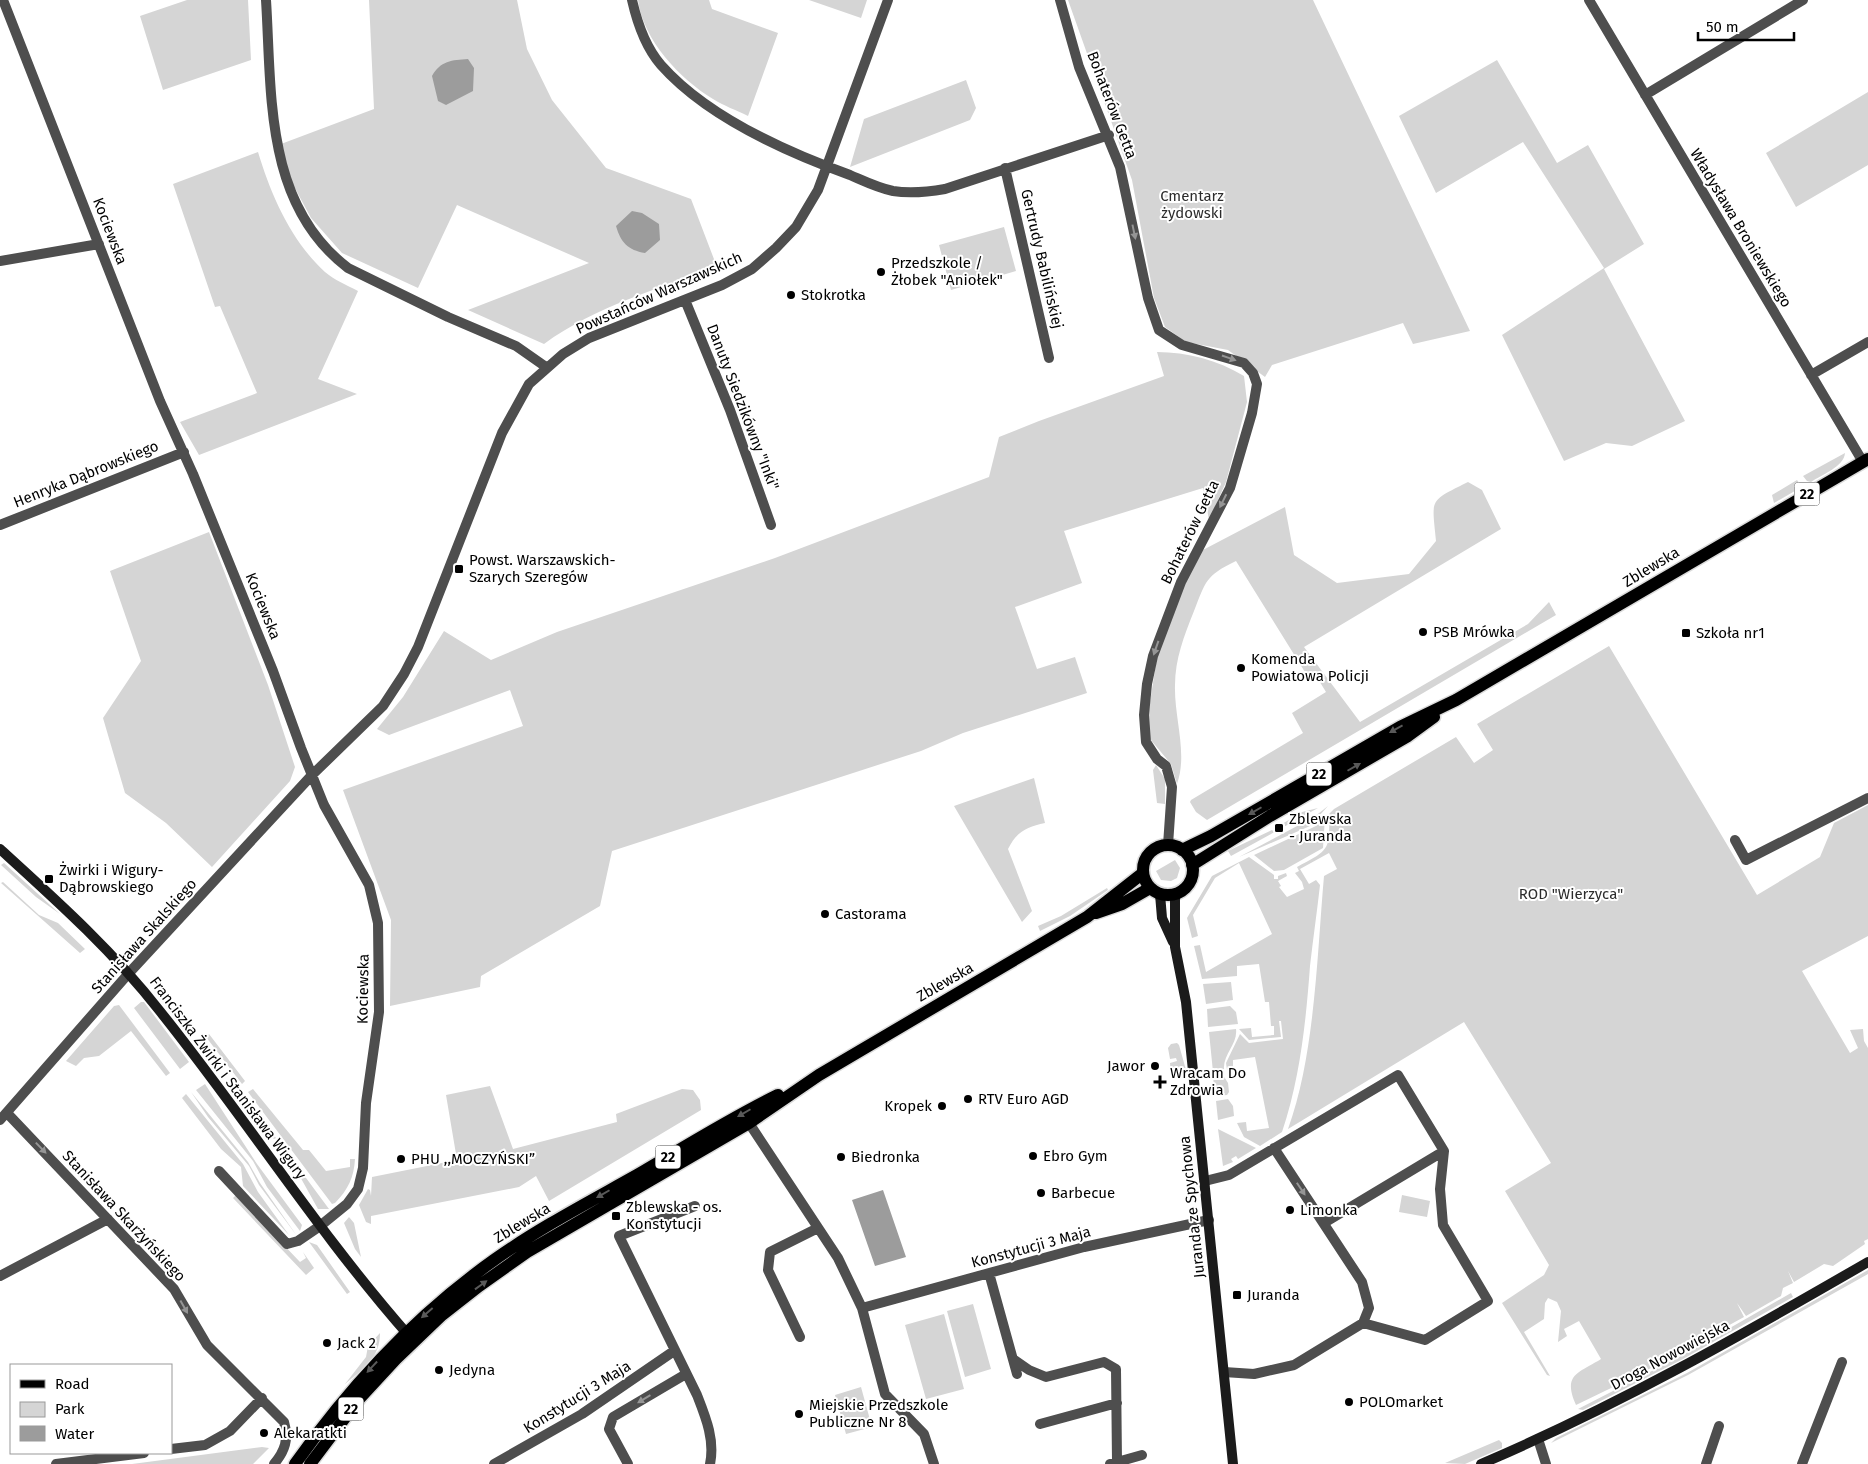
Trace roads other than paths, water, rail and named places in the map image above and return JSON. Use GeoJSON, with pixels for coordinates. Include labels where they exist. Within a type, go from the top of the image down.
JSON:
{"type":"FeatureCollection","features":[{"type":"Feature","properties":{"kind":"main road","name":"Zblewska"},"geometry":{"type":"LineString","coordinates":[[1182,850],[1211,836],[1400,727],[1456,700],[1866,459]]}},
{"type":"Feature","properties":{"kind":"main road","name":"Zblewska"},"geometry":{"type":"LineString","coordinates":[[1192,865],[1270,816],[1408,736],[1456,700]]}},
{"type":"Feature","properties":{"kind":"main road"},"geometry":{"type":"LineString","coordinates":[[1168,845],[1182,850],[1189,856],[1192,865],[1189,883],[1175,894]]}},
{"type":"Feature","properties":{"kind":"main road","name":"22"},"geometry":{"type":"LineString","coordinates":[[1143,873],[1146,857],[1159,846],[1168,845]]}},
{"type":"Feature","properties":{"kind":"main road","name":"Zblewska"},"geometry":{"type":"LineString","coordinates":[[310,1464],[360,1398],[410,1337],[526,1252],[749,1122],[819,1076],[1087,917],[1143,873]]}},
{"type":"Feature","properties":{"kind":"main road"},"geometry":{"type":"LineString","coordinates":[[1143,873],[1155,891]]}},
{"type":"Feature","properties":{"kind":"main road","name":"Zblewska"},"geometry":{"type":"LineString","coordinates":[[1087,917],[1155,891]]}},
{"type":"Feature","properties":{"kind":"main road","name":"22"},"geometry":{"type":"LineString","coordinates":[[1155,891],[1175,894]]}},
{"type":"Feature","properties":{"kind":"main road","name":"Zblewska"},"geometry":{"type":"LineString","coordinates":[[295,1464],[347,1395],[410,1337],[461,1285],[520,1243],[756,1106],[819,1076]]}},
{"type":"Feature","properties":{"kind":"street","name":"Kociewska"},"geometry":{"type":"LineString","coordinates":[[3,0],[160,401],[184,452],[266,653],[324,805],[368,886],[378,923],[380,987],[378,1028],[366,1103],[364,1168],[358,1189],[347,1204],[320,1226],[298,1241],[287,1244],[219,1171]]}},
{"type":"Feature","properties":{"kind":"street"},"geometry":{"type":"LineString","coordinates":[[266,0],[274,135],[283,173],[298,207],[315,235],[334,257],[348,268],[421,305],[516,346],[546,367]]}},
{"type":"Feature","properties":{"kind":"street"},"geometry":{"type":"LineString","coordinates":[[632,0],[651,49],[660,64],[682,86],[711,108],[756,134],[827,167],[892,191],[919,194],[946,189],[1109,135]]}},
{"type":"Feature","properties":{"kind":"street","name":"Powstańców Warszawskich"},"geometry":{"type":"LineString","coordinates":[[312,775],[383,706],[404,674],[418,647],[502,433],[529,384],[546,367],[589,338],[722,285],[752,269],[796,227],[811,203],[827,167],[888,0]]}},
{"type":"Feature","properties":{"kind":"street","name":"Bohaterów Getta"},"geometry":{"type":"LineString","coordinates":[[1060,0],[1079,67],[1109,135],[1124,185],[1148,298],[1159,330],[1182,345],[1244,364],[1253,373],[1257,384],[1252,413],[1230,488],[1181,582],[1153,656],[1144,715],[1146,742],[1148,748],[1166,766],[1172,787],[1168,845]]}},
{"type":"Feature","properties":{"kind":"street","name":"Władysława Broniewskiego"},"geometry":{"type":"LineString","coordinates":[[1590,0],[1811,376],[1866,459]]}},
{"type":"Feature","properties":{"kind":"street"},"geometry":{"type":"LineString","coordinates":[[1645,95],[1803,0]]}},
{"type":"Feature","properties":{"kind":"street","name":"Gertrudy Babilińskiej"},"geometry":{"type":"LineString","coordinates":[[1005,168],[1049,358]]}},
{"type":"Feature","properties":{"kind":"street"},"geometry":{"type":"LineString","coordinates":[[0,262],[99,244]]}},
{"type":"Feature","properties":{"kind":"street","name":"Danuty Siedzikówny \"Inki\""},"geometry":{"type":"LineString","coordinates":[[685,300],[730,410],[771,526]]}},
{"type":"Feature","properties":{"kind":"street"},"geometry":{"type":"LineString","coordinates":[[1811,376],[1868,342]]}},
{"type":"Feature","properties":{"kind":"street","name":"Henryka Dąbrowskiego"},"geometry":{"type":"LineString","coordinates":[[0,525],[184,452]]}},
{"type":"Feature","properties":{"kind":"street","name":"Stanisława Skalskiego"},"geometry":{"type":"LineString","coordinates":[[4,1116],[129,973],[312,775]]}},
{"type":"Feature","properties":{"kind":"street"},"geometry":{"type":"LineString","coordinates":[[1735,840],[1746,860],[1868,798]]}},
{"type":"Feature","properties":{"kind":"street","name":"Franciszka Żwirki i Stanisława Wigury"},"geometry":{"type":"LineString","coordinates":[[0,849],[97,938],[129,973],[170,1024],[320,1226],[410,1337]]}},
{"type":"Feature","properties":{"kind":"street","name":"Juranda ze Spychowa"},"geometry":{"type":"LineString","coordinates":[[1155,891],[1162,918],[1175,947]]}},
{"type":"Feature","properties":{"kind":"street","name":"Juranda ze Spychowa"},"geometry":{"type":"LineString","coordinates":[[1175,894],[1175,947],[1186,1002],[1234,1464]]}},
{"type":"Feature","properties":{"kind":"street"},"geometry":{"type":"LineString","coordinates":[[1204,1181],[1222,1178],[1398,1074],[1444,1151],[1440,1189],[1443,1225],[1488,1301],[1425,1340],[1363,1323]]}},
{"type":"Feature","properties":{"kind":"street","name":"Stanisława Skarżyńskiego"},"geometry":{"type":"LineString","coordinates":[[4,1116],[108,1219],[174,1289],[207,1345],[284,1422],[288,1435],[282,1454],[274,1464]]}},
{"type":"Feature","properties":{"kind":"street"},"geometry":{"type":"LineString","coordinates":[[749,1122],[838,1258],[862,1308],[885,1394],[924,1434],[934,1464]]}},
{"type":"Feature","properties":{"kind":"street"},"geometry":{"type":"LineString","coordinates":[[1224,1372],[1254,1374],[1294,1365],[1363,1323],[1369,1308],[1362,1282],[1274,1148]]}},
{"type":"Feature","properties":{"kind":"street"},"geometry":{"type":"LineString","coordinates":[[1324,1223],[1444,1151]]}},
{"type":"Feature","properties":{"kind":"street"},"geometry":{"type":"LineString","coordinates":[[695,1206],[619,1236],[708,1422],[713,1450],[710,1464]]}},
{"type":"Feature","properties":{"kind":"street"},"geometry":{"type":"LineString","coordinates":[[0,1276],[108,1219]]}},
{"type":"Feature","properties":{"kind":"street","name":"Konstytucji 3 Maja"},"geometry":{"type":"LineString","coordinates":[[862,1308],[1084,1247],[1209,1220]]}},
{"type":"Feature","properties":{"kind":"street"},"geometry":{"type":"LineString","coordinates":[[800,1337],[768,1270],[770,1252],[818,1228]]}},
{"type":"Feature","properties":{"kind":"street","name":"Droga Nowowiejska"},"geometry":{"type":"LineString","coordinates":[[1481,1464],[1538,1440],[1687,1365],[1868,1262]]}},
{"type":"Feature","properties":{"kind":"street"},"geometry":{"type":"LineString","coordinates":[[989,1273],[1017,1374]]}},
{"type":"Feature","properties":{"kind":"street","name":"Konstytucji 3 Maja"},"geometry":{"type":"LineString","coordinates":[[494,1464],[582,1414],[674,1352]]}},
{"type":"Feature","properties":{"kind":"street"},"geometry":{"type":"LineString","coordinates":[[1013,1359],[1029,1370],[1046,1377],[1104,1362],[1116,1369],[1117,1403],[1114,1463],[1142,1455]]}},
{"type":"Feature","properties":{"kind":"street"},"geometry":{"type":"LineString","coordinates":[[1802,1464],[1842,1362]]}},
{"type":"Feature","properties":{"kind":"street"},"geometry":{"type":"LineString","coordinates":[[628,1464],[609,1429],[613,1417],[686,1374]]}},
{"type":"Feature","properties":{"kind":"street"},"geometry":{"type":"LineString","coordinates":[[172,1449],[205,1445],[230,1431],[262,1398]]}},
{"type":"Feature","properties":{"kind":"street"},"geometry":{"type":"LineString","coordinates":[[1040,1424],[1117,1403]]}},
{"type":"Feature","properties":{"kind":"street"},"geometry":{"type":"LineString","coordinates":[[1706,1464],[1719,1426]]}},
{"type":"Feature","properties":{"kind":"street"},"geometry":{"type":"LineString","coordinates":[[1538,1440],[1546,1464]]}},
{"type":"Feature","properties":{"kind":"street"},"geometry":{"type":"LineString","coordinates":[[56,1464],[136,1454]]}},
{"type":"Feature","properties":{"kind":"water"},"geometry":{"type":"Polygon","coordinates":[[[468,59],[474,68],[473,91],[446,105],[438,101],[432,76],[435,71],[447,62],[468,59]]]}},
{"type":"Feature","properties":{"kind":"water"},"geometry":{"type":"Polygon","coordinates":[[[632,211],[642,213],[659,224],[660,240],[645,253],[634,250],[626,245],[620,237],[616,226],[632,211]]]}},
{"type":"Feature","properties":{"kind":"water"},"geometry":{"type":"Polygon","coordinates":[[[883,1190],[906,1257],[875,1266],[852,1200],[883,1190]]]}},
{"type":"Feature","properties":{"kind":"place","name":"Przedszkole / Żłobek \"Aniołek\""},"geometry":{"type":"Point","coordinates":[881,272]}},
{"type":"Feature","properties":{"kind":"place","name":"Stokrotka"},"geometry":{"type":"Point","coordinates":[791,295]}},
{"type":"Feature","properties":{"kind":"place","name":"Powst. Warszawskich- Szarych Szeregów"},"geometry":{"type":"Point","coordinates":[459,569]}},
{"type":"Feature","properties":{"kind":"place","name":"PSB Mrówka"},"geometry":{"type":"Point","coordinates":[1423,632]}},
{"type":"Feature","properties":{"kind":"place","name":"Szkoła nr1"},"geometry":{"type":"Point","coordinates":[1686,633]}},
{"type":"Feature","properties":{"kind":"place","name":"Komenda Powiatowa Policji"},"geometry":{"type":"Point","coordinates":[1241,668]}},
{"type":"Feature","properties":{"kind":"place","name":"Zblewska - Juranda"},"geometry":{"type":"Point","coordinates":[1279,828]}},
{"type":"Feature","properties":{"kind":"place","name":"Żwirki i Wigury- Dąbrowskiego"},"geometry":{"type":"Point","coordinates":[49,879]}},
{"type":"Feature","properties":{"kind":"place","name":"Castorama"},"geometry":{"type":"Point","coordinates":[825,914]}},
{"type":"Feature","properties":{"kind":"place","name":"Jawor"},"geometry":{"type":"Point","coordinates":[1155,1066]}},
{"type":"Feature","properties":{"kind":"place","name":"Wracam Do Zdrowia"},"geometry":{"type":"Point","coordinates":[1160,1082]}},
{"type":"Feature","properties":{"kind":"place","name":"RTV Euro AGD"},"geometry":{"type":"Point","coordinates":[968,1099]}},
{"type":"Feature","properties":{"kind":"place","name":"Kropek"},"geometry":{"type":"Point","coordinates":[942,1106]}},
{"type":"Feature","properties":{"kind":"place","name":"Ebro Gym"},"geometry":{"type":"Point","coordinates":[1033,1156]}},
{"type":"Feature","properties":{"kind":"place","name":"Biedronka"},"geometry":{"type":"Point","coordinates":[841,1157]}},
{"type":"Feature","properties":{"kind":"place","name":"PHU ,,MOCZYŃSKI”"},"geometry":{"type":"Point","coordinates":[401,1159]}},
{"type":"Feature","properties":{"kind":"place","name":"Barbecue"},"geometry":{"type":"Point","coordinates":[1041,1193]}},
{"type":"Feature","properties":{"kind":"place","name":"Limonka"},"geometry":{"type":"Point","coordinates":[1290,1210]}},
{"type":"Feature","properties":{"kind":"place","name":"Zblewska - os. Konstytucji"},"geometry":{"type":"Point","coordinates":[616,1216]}},
{"type":"Feature","properties":{"kind":"place","name":"Juranda"},"geometry":{"type":"Point","coordinates":[1237,1295]}},
{"type":"Feature","properties":{"kind":"place","name":"Jack 2"},"geometry":{"type":"Point","coordinates":[327,1343]}},
{"type":"Feature","properties":{"kind":"place","name":"Jedyna"},"geometry":{"type":"Point","coordinates":[439,1370]}},
{"type":"Feature","properties":{"kind":"place","name":"POLOmarket"},"geometry":{"type":"Point","coordinates":[1349,1402]}},
{"type":"Feature","properties":{"kind":"place","name":"Miejskie Przedszkole Publiczne Nr 8"},"geometry":{"type":"Point","coordinates":[799,1414]}},
{"type":"Feature","properties":{"kind":"place","name":"Alekaratkti"},"geometry":{"type":"Point","coordinates":[264,1433]}},
{"type":"Feature","properties":{"kind":"park label","name":"Cmentarz żydowski"},"geometry":{"type":"Point","coordinates":[1192,204]}},
{"type":"Feature","properties":{"kind":"park label","name":"ROD \"Wierzyca\""},"geometry":{"type":"Point","coordinates":[1571,894]}}]}
